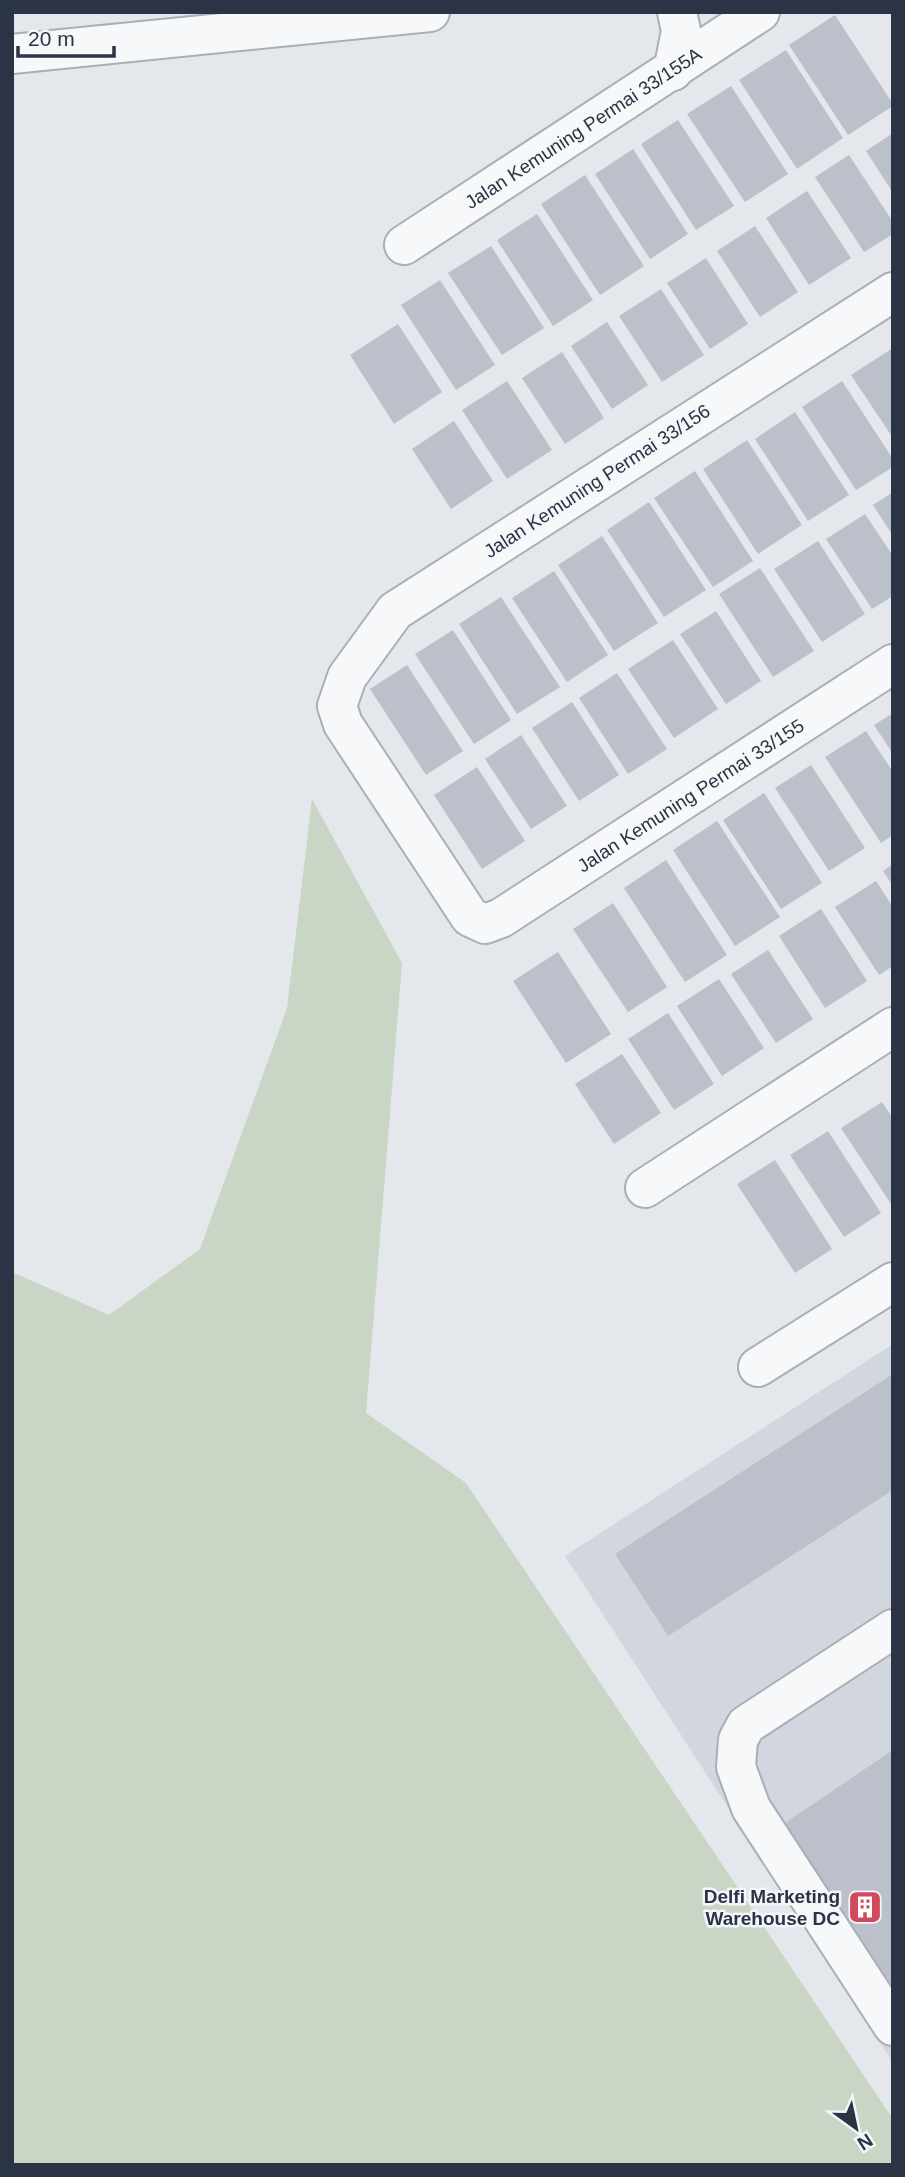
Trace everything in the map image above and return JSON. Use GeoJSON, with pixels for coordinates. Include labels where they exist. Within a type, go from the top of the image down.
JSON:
{"type":"FeatureCollection","features":[{"type":"Feature","properties":{"kind":"street"},"geometry":{"type":"LineString","coordinates":[[12,54],[430,12]]}},
{"type":"Feature","properties":{"kind":"street"},"geometry":{"type":"LineString","coordinates":[[673,71],[681,31],[677,12]]}},
{"type":"Feature","properties":{"kind":"street","name":"Jalan Kemuning Permai 33/155A"},"geometry":{"type":"LineString","coordinates":[[404,245],[761,12]]}},
{"type":"Feature","properties":{"kind":"street","name":"Jalan Kemuning Permai 33/156"},"geometry":{"type":"LineString","coordinates":[[485,924],[470,917],[343,724],[337,705],[347,677],[396,611],[893,292]]}},
{"type":"Feature","properties":{"kind":"street","name":"Jalan Kemuning Permai 33/155"},"geometry":{"type":"LineString","coordinates":[[485,924],[501,918],[893,664]]}},
{"type":"Feature","properties":{"kind":"street"},"geometry":{"type":"LineString","coordinates":[[645,1188],[893,1027]]}},
{"type":"Feature","properties":{"kind":"street"},"geometry":{"type":"LineString","coordinates":[[758,1367],[893,1282]]}},
{"type":"Feature","properties":{"kind":"street"},"geometry":{"type":"LineString","coordinates":[[893,1629],[746,1725],[738,1740],[736,1767],[751,1808],[893,2026]]}},
{"type":"Feature","properties":{"kind":"shaded area"},"geometry":{"type":"Polygon","coordinates":[[[893,1344],[893,2062],[565,1556],[893,1344]]]}},
{"type":"Feature","properties":{"kind":"green space"},"geometry":{"type":"Polygon","coordinates":[[[312,799],[402,963],[366,1413],[466,1483],[893,2119],[893,2165],[12,2165],[12,1272],[109,1315],[200,1249],[287,1008],[312,799]]]}},
{"type":"Feature","properties":{"kind":"building"},"geometry":{"type":"Polygon","coordinates":[[[835,15],[893,104],[848,135],[789,45],[835,15]]]}},
{"type":"Feature","properties":{"kind":"building"},"geometry":{"type":"Polygon","coordinates":[[[786,50],[843,138],[797,169],[739,80],[786,50]]]}},
{"type":"Feature","properties":{"kind":"building"},"geometry":{"type":"Polygon","coordinates":[[[731,86],[788,174],[745,202],[687,114],[731,86]]]}},
{"type":"Feature","properties":{"kind":"building"},"geometry":{"type":"Polygon","coordinates":[[[678,120],[734,206],[696,230],[641,144],[678,120]]]}},
{"type":"Feature","properties":{"kind":"building"},"geometry":{"type":"Polygon","coordinates":[[[893,133],[893,193],[866,151],[893,133]]]}},
{"type":"Feature","properties":{"kind":"building"},"geometry":{"type":"Polygon","coordinates":[[[633,149],[688,234],[650,259],[595,174],[633,149]]]}},
{"type":"Feature","properties":{"kind":"building"},"geometry":{"type":"Polygon","coordinates":[[[849,155],[893,222],[893,234],[864,252],[815,177],[849,155]]]}},
{"type":"Feature","properties":{"kind":"building"},"geometry":{"type":"Polygon","coordinates":[[[585,175],[644,266],[600,295],[541,204],[585,175]]]}},
{"type":"Feature","properties":{"kind":"building"},"geometry":{"type":"Polygon","coordinates":[[[807,191],[851,258],[809,285],[766,218],[807,191]]]}},
{"type":"Feature","properties":{"kind":"building"},"geometry":{"type":"Polygon","coordinates":[[[537,214],[593,300],[553,326],[497,240],[537,214]]]}},
{"type":"Feature","properties":{"kind":"building"},"geometry":{"type":"Polygon","coordinates":[[[755,226],[798,292],[760,317],[717,251],[755,226]]]}},
{"type":"Feature","properties":{"kind":"building"},"geometry":{"type":"Polygon","coordinates":[[[491,246],[544,328],[502,355],[448,273],[491,246]]]}},
{"type":"Feature","properties":{"kind":"building"},"geometry":{"type":"Polygon","coordinates":[[[706,258],[748,324],[710,349],[667,283],[706,258]]]}},
{"type":"Feature","properties":{"kind":"building"},"geometry":{"type":"Polygon","coordinates":[[[440,280],[495,365],[456,390],[401,305],[440,280]]]}},
{"type":"Feature","properties":{"kind":"building"},"geometry":{"type":"Polygon","coordinates":[[[661,289],[704,355],[662,382],[619,316],[661,289]]]}},
{"type":"Feature","properties":{"kind":"building"},"geometry":{"type":"Polygon","coordinates":[[[607,322],[648,385],[612,409],[571,346],[607,322]]]}},
{"type":"Feature","properties":{"kind":"building"},"geometry":{"type":"Polygon","coordinates":[[[398,324],[442,392],[394,424],[350,355],[398,324]]]}},
{"type":"Feature","properties":{"kind":"building"},"geometry":{"type":"Polygon","coordinates":[[[893,348],[893,438],[851,375],[893,348]]]}},
{"type":"Feature","properties":{"kind":"building"},"geometry":{"type":"Polygon","coordinates":[[[562,352],[604,418],[565,444],[522,378],[562,352]]]}},
{"type":"Feature","properties":{"kind":"building"},"geometry":{"type":"Polygon","coordinates":[[[507,381],[552,450],[507,479],[462,410],[507,381]]]}},
{"type":"Feature","properties":{"kind":"building"},"geometry":{"type":"Polygon","coordinates":[[[842,381],[893,459],[893,467],[856,490],[802,407],[842,381]]]}},
{"type":"Feature","properties":{"kind":"building"},"geometry":{"type":"Polygon","coordinates":[[[795,412],[849,495],[808,521],[755,439],[795,412]]]}},
{"type":"Feature","properties":{"kind":"building"},"geometry":{"type":"Polygon","coordinates":[[[454,421],[493,481],[451,509],[412,449],[454,421]]]}},
{"type":"Feature","properties":{"kind":"building"},"geometry":{"type":"Polygon","coordinates":[[[747,440],[802,525],[758,554],[703,469],[747,440]]]}},
{"type":"Feature","properties":{"kind":"building"},"geometry":{"type":"Polygon","coordinates":[[[695,471],[753,561],[713,587],[654,498],[695,471]]]}},
{"type":"Feature","properties":{"kind":"building"},"geometry":{"type":"Polygon","coordinates":[[[893,492],[893,536],[873,505],[893,492]]]}},
{"type":"Feature","properties":{"kind":"building"},"geometry":{"type":"Polygon","coordinates":[[[649,502],[706,590],[664,617],[607,530],[649,502]]]}},
{"type":"Feature","properties":{"kind":"building"},"geometry":{"type":"Polygon","coordinates":[[[865,514],[893,556],[893,596],[872,609],[826,539],[865,514]]]}},
{"type":"Feature","properties":{"kind":"building"},"geometry":{"type":"Polygon","coordinates":[[[602,536],[658,623],[614,651],[558,565],[602,536]]]}},
{"type":"Feature","properties":{"kind":"building"},"geometry":{"type":"Polygon","coordinates":[[[818,541],[865,614],[822,642],[774,569],[818,541]]]}},
{"type":"Feature","properties":{"kind":"building"},"geometry":{"type":"Polygon","coordinates":[[[760,568],[814,651],[773,677],[719,594],[760,568]]]}},
{"type":"Feature","properties":{"kind":"building"},"geometry":{"type":"Polygon","coordinates":[[[554,571],[608,655],[567,682],[512,598],[554,571]]]}},
{"type":"Feature","properties":{"kind":"building"},"geometry":{"type":"Polygon","coordinates":[[[501,597],[560,687],[517,714],[459,624],[501,597]]]}},
{"type":"Feature","properties":{"kind":"building"},"geometry":{"type":"Polygon","coordinates":[[[716,611],[761,681],[726,704],[680,634],[716,611]]]}},
{"type":"Feature","properties":{"kind":"building"},"geometry":{"type":"Polygon","coordinates":[[[453,630],[511,720],[474,744],[415,654],[453,630]]]}},
{"type":"Feature","properties":{"kind":"building"},"geometry":{"type":"Polygon","coordinates":[[[673,640],[718,709],[674,738],[628,669],[673,640]]]}},
{"type":"Feature","properties":{"kind":"building"},"geometry":{"type":"Polygon","coordinates":[[[407,665],[463,751],[426,775],[370,689],[407,665]]]}},
{"type":"Feature","properties":{"kind":"building"},"geometry":{"type":"Polygon","coordinates":[[[617,673],[667,749],[628,774],[579,698],[617,673]]]}},
{"type":"Feature","properties":{"kind":"building"},"geometry":{"type":"Polygon","coordinates":[[[572,702],[619,775],[579,801],[532,728],[572,702]]]}},
{"type":"Feature","properties":{"kind":"building"},"geometry":{"type":"Polygon","coordinates":[[[893,713],[893,754],[874,725],[893,713]]]}},
{"type":"Feature","properties":{"kind":"building"},"geometry":{"type":"Polygon","coordinates":[[[866,731],[893,772],[893,835],[881,843],[825,757],[866,731]]]}},
{"type":"Feature","properties":{"kind":"building"},"geometry":{"type":"Polygon","coordinates":[[[521,735],[567,806],[531,829],[485,759],[521,735]]]}},
{"type":"Feature","properties":{"kind":"building"},"geometry":{"type":"Polygon","coordinates":[[[811,765],[865,848],[829,871],[775,788],[811,765]]]}},
{"type":"Feature","properties":{"kind":"building"},"geometry":{"type":"Polygon","coordinates":[[[477,767],[525,841],[482,869],[434,795],[477,767]]]}},
{"type":"Feature","properties":{"kind":"building"},"geometry":{"type":"Polygon","coordinates":[[[764,793],[822,883],[781,909],[723,820],[764,793]]]}},
{"type":"Feature","properties":{"kind":"building"},"geometry":{"type":"Polygon","coordinates":[[[717,821],[780,917],[735,946],[673,850],[717,821]]]}},
{"type":"Feature","properties":{"kind":"building"},"geometry":{"type":"Polygon","coordinates":[[[666,860],[727,955],[685,982],[624,888],[666,860]]]}},
{"type":"Feature","properties":{"kind":"building"},"geometry":{"type":"Polygon","coordinates":[[[893,864],[893,886],[883,871],[893,864]]]}},
{"type":"Feature","properties":{"kind":"building"},"geometry":{"type":"Polygon","coordinates":[[[876,881],[893,907],[893,966],[879,975],[835,907],[876,881]]]}},
{"type":"Feature","properties":{"kind":"building"},"geometry":{"type":"Polygon","coordinates":[[[613,903],[667,987],[628,1012],[573,929],[613,903]]]}},
{"type":"Feature","properties":{"kind":"building"},"geometry":{"type":"Polygon","coordinates":[[[821,909],[867,981],[825,1008],[779,936],[821,909]]]}},
{"type":"Feature","properties":{"kind":"building"},"geometry":{"type":"Polygon","coordinates":[[[768,950],[813,1019],[776,1043],[731,974],[768,950]]]}},
{"type":"Feature","properties":{"kind":"building"},"geometry":{"type":"Polygon","coordinates":[[[558,952],[611,1034],[566,1063],[513,981],[558,952]]]}},
{"type":"Feature","properties":{"kind":"building"},"geometry":{"type":"Polygon","coordinates":[[[719,979],[764,1048],[722,1076],[677,1006],[719,979]]]}},
{"type":"Feature","properties":{"kind":"building"},"geometry":{"type":"Polygon","coordinates":[[[668,1013],[714,1084],[674,1110],[628,1039],[668,1013]]]}},
{"type":"Feature","properties":{"kind":"building"},"geometry":{"type":"Polygon","coordinates":[[[622,1054],[661,1113],[614,1144],[575,1084],[622,1054]]]}},
{"type":"Feature","properties":{"kind":"building"},"geometry":{"type":"Polygon","coordinates":[[[882,1102],[893,1118],[893,1207],[841,1128],[882,1102]]]}},
{"type":"Feature","properties":{"kind":"building"},"geometry":{"type":"Polygon","coordinates":[[[828,1131],[881,1213],[844,1237],[790,1155],[828,1131]]]}},
{"type":"Feature","properties":{"kind":"building"},"geometry":{"type":"Polygon","coordinates":[[[775,1160],[832,1249],[795,1273],[737,1184],[775,1160]]]}},
{"type":"Feature","properties":{"kind":"building"},"geometry":{"type":"Polygon","coordinates":[[[893,1374],[893,1490],[668,1636],[615,1554],[893,1374]]]}},
{"type":"Feature","properties":{"kind":"building","name":"Delfi Marketing Warehouse DC"},"geometry":{"type":"Polygon","coordinates":[[[893,1750],[893,1988],[782,1825],[893,1750]]]}},
{"type":"Feature","properties":{"kind":"place","name":"Delfi Marketing Warehouse DC"},"geometry":{"type":"Point","coordinates":[865,1907]}}]}
